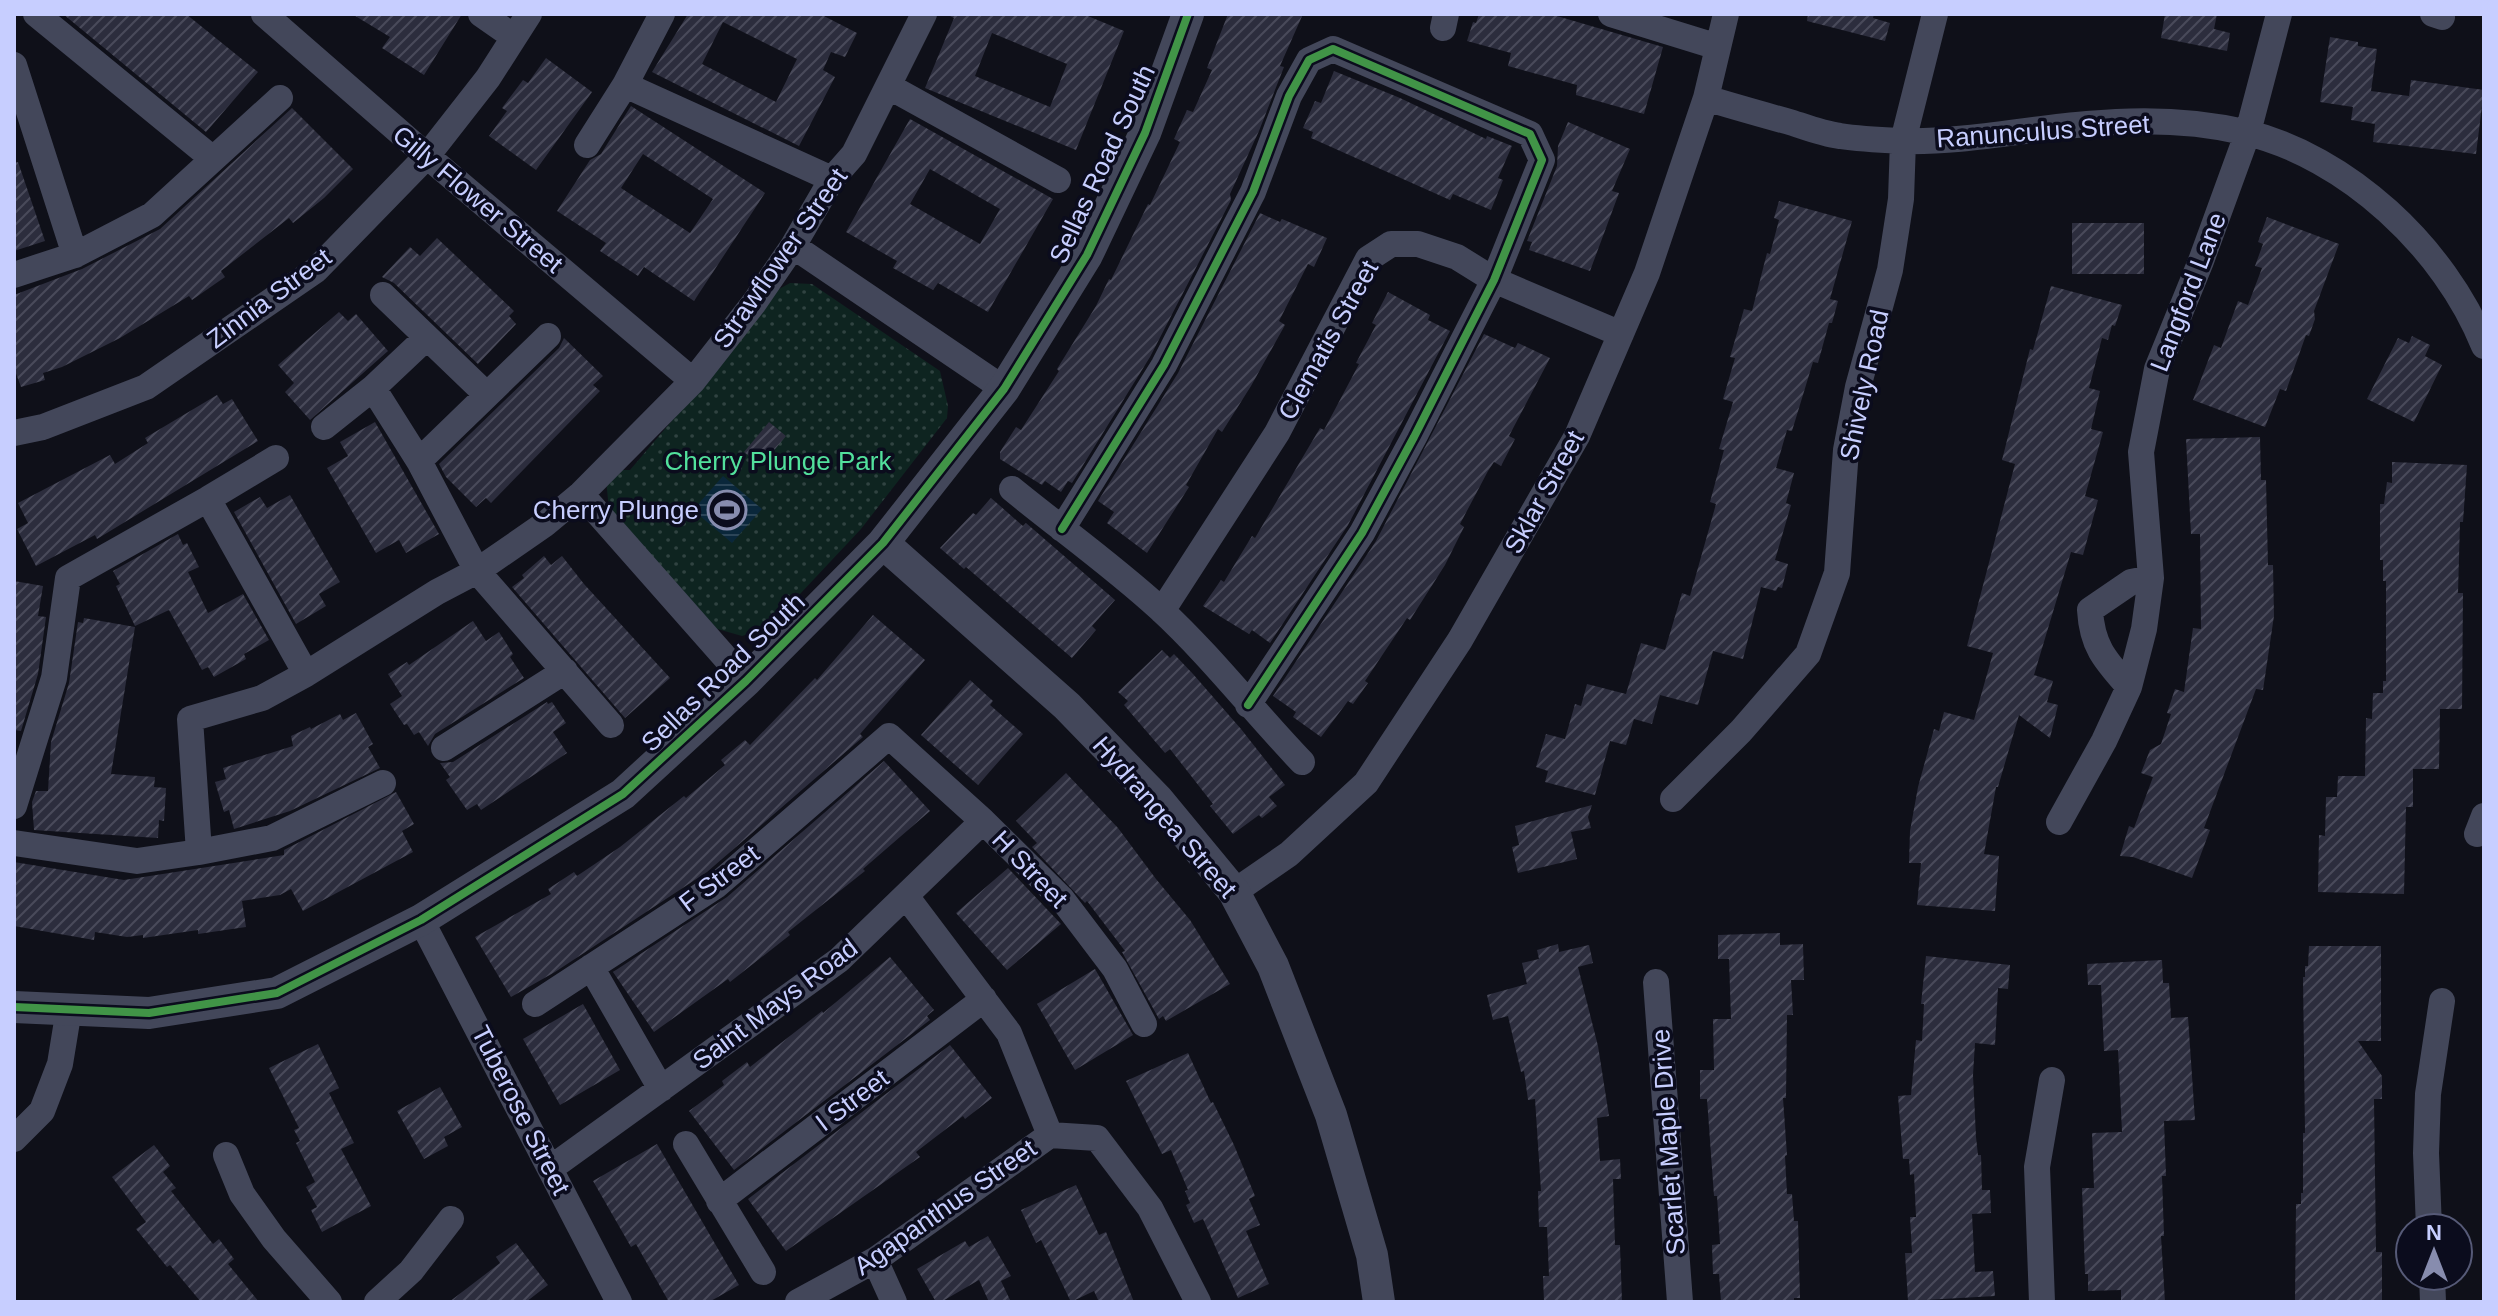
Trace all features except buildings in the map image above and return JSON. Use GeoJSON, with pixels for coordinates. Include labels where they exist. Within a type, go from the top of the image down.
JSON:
{"type":"FeatureCollection","features":[{"type":"Feature","properties":{"kind":"street"},"geometry":{"type":"LineString","coordinates":[[36,14],[213,159]]}},
{"type":"Feature","properties":{"kind":"street","name":"Gilly Flower Street"},"geometry":{"type":"LineString","coordinates":[[264,14],[693,381]]}},
{"type":"Feature","properties":{"kind":"street"},"geometry":{"type":"LineString","coordinates":[[481,14],[514,37]]}},
{"type":"Feature","properties":{"kind":"street","name":"Zinnia Street"},"geometry":{"type":"LineString","coordinates":[[14,433],[43,427],[146,387],[316,270],[427,156],[488,78],[529,14]]}},
{"type":"Feature","properties":{"kind":"street"},"geometry":{"type":"LineString","coordinates":[[587,145],[625,85],[662,14]]}},
{"type":"Feature","properties":{"kind":"street","name":"Strawflower Street"},"geometry":{"type":"LineString","coordinates":[[199,852],[190,719],[262,698],[306,674],[437,592],[477,571],[545,524],[581,494],[693,381],[754,303],[793,246],[832,179],[854,154],[924,14]]}},
{"type":"Feature","properties":{"kind":"street","name":"Sellas Road South"},"geometry":{"type":"LineString","coordinates":[[14,1007],[149,1013],[277,993],[421,920],[623,794],[746,681],[883,543],[1004,389],[1087,255],[1145,133],[1188,14]]}},
{"type":"Feature","properties":{"kind":"street"},"geometry":{"type":"LineString","coordinates":[[1611,14],[1718,47]]}},
{"type":"Feature","properties":{"kind":"street","name":"Sklar Street"},"geometry":{"type":"LineString","coordinates":[[1234,892],[1289,854],[1366,783],[1460,640],[1577,436],[1647,273],[1706,98],[1726,14]]}},
{"type":"Feature","properties":{"kind":"street","name":"Shively Road"},"geometry":{"type":"LineString","coordinates":[[1673,799],[1741,731],[1808,654],[1837,573],[1846,450],[1858,387],[1890,270],[1901,199],[1903,141],[1935,14]]}},
{"type":"Feature","properties":{"kind":"street","name":"Langford Lane"},"geometry":{"type":"LineString","coordinates":[[2059,822],[2104,741],[2129,687],[2144,629],[2151,578],[2141,452],[2157,369],[2248,132],[2279,14]]}},
{"type":"Feature","properties":{"kind":"street"},"geometry":{"type":"LineString","coordinates":[[1062,529],[1164,365],[1253,192],[1289,96],[1309,60],[1333,49],[1530,134],[1542,160],[1494,280],[1362,533],[1248,705]]}},
{"type":"Feature","properties":{"kind":"street"},"geometry":{"type":"LineString","coordinates":[[14,65],[75,255]]}},
{"type":"Feature","properties":{"kind":"street"},"geometry":{"type":"LineString","coordinates":[[625,85],[832,179]]}},
{"type":"Feature","properties":{"kind":"street"},"geometry":{"type":"LineString","coordinates":[[888,86],[1058,180]]}},
{"type":"Feature","properties":{"kind":"street"},"geometry":{"type":"LineString","coordinates":[[14,275],[75,255],[152,215],[280,98]]}},
{"type":"Feature","properties":{"kind":"street","name":"Ranunculus Street"},"geometry":{"type":"LineString","coordinates":[[1706,98],[1837,136],[1903,141],[1962,138],[2089,123],[2153,121],[2209,124],[2248,132],[2306,155],[2356,184],[2397,220],[2428,253],[2445,277],[2475,324],[2484,346]]}},
{"type":"Feature","properties":{"kind":"street","name":"Clematis Street"},"geometry":{"type":"LineString","coordinates":[[1162,611],[1277,433],[1368,259],[1391,244],[1418,244],[1457,257],[1494,280],[1621,334]]}},
{"type":"Feature","properties":{"kind":"street"},"geometry":{"type":"LineString","coordinates":[[793,246],[1004,389]]}},
{"type":"Feature","properties":{"kind":"street"},"geometry":{"type":"LineString","coordinates":[[383,295],[487,395]]}},
{"type":"Feature","properties":{"kind":"street"},"geometry":{"type":"LineString","coordinates":[[419,461],[548,336]]}},
{"type":"Feature","properties":{"kind":"street"},"geometry":{"type":"LineString","coordinates":[[324,427],[373,388],[426,338]]}},
{"type":"Feature","properties":{"kind":"street"},"geometry":{"type":"LineString","coordinates":[[373,388],[419,461],[477,571],[611,725]]}},
{"type":"Feature","properties":{"kind":"street"},"geometry":{"type":"LineString","coordinates":[[14,806],[54,678],[68,578],[276,458]]}},
{"type":"Feature","properties":{"kind":"street"},"geometry":{"type":"LineString","coordinates":[[1012,489],[1109,564],[1162,611],[1302,762]]}},
{"type":"Feature","properties":{"kind":"street"},"geometry":{"type":"LineString","coordinates":[[581,494],[746,681]]}},
{"type":"Feature","properties":{"kind":"street"},"geometry":{"type":"LineString","coordinates":[[208,499],[306,674]]}},
{"type":"Feature","properties":{"kind":"street","name":"Hydrangea Street"},"geometry":{"type":"LineString","coordinates":[[883,543],[1067,706],[1158,800],[1234,892],[1273,966],[1331,1115],[1372,1255],[1379,1302]]}},
{"type":"Feature","properties":{"kind":"street"},"geometry":{"type":"LineString","coordinates":[[2129,687],[2105,660],[2091,634],[2090,610],[2131,582],[2151,578]]}},
{"type":"Feature","properties":{"kind":"street"},"geometry":{"type":"LineString","coordinates":[[444,748],[565,671]]}},
{"type":"Feature","properties":{"kind":"street","name":"H Street"},"geometry":{"type":"LineString","coordinates":[[889,736],[983,821],[1062,899],[1115,969],[1144,1024]]}},
{"type":"Feature","properties":{"kind":"street","name":"F Street"},"geometry":{"type":"LineString","coordinates":[[535,1004],[717,885],[889,736]]}},
{"type":"Feature","properties":{"kind":"street"},"geometry":{"type":"LineString","coordinates":[[14,843],[137,861],[199,852],[272,838],[383,783]]}},
{"type":"Feature","properties":{"kind":"street","name":"Saint Mays Road"},"geometry":{"type":"LineString","coordinates":[[551,1168],[839,960],[983,821]]}},
{"type":"Feature","properties":{"kind":"street"},"geometry":{"type":"LineString","coordinates":[[906,896],[1009,1033],[1050,1135],[1097,1138],[1150,1208],[1198,1302]]}},
{"type":"Feature","properties":{"kind":"street","name":"Tuberose Street"},"geometry":{"type":"LineString","coordinates":[[421,920],[619,1302]]}},
{"type":"Feature","properties":{"kind":"street"},"geometry":{"type":"LineString","coordinates":[[591,967],[661,1089]]}},
{"type":"Feature","properties":{"kind":"street","name":"Scarlet Maple Drive"},"geometry":{"type":"LineString","coordinates":[[1656,982],[1680,1302]]}},
{"type":"Feature","properties":{"kind":"street","name":"I Street"},"geometry":{"type":"LineString","coordinates":[[719,1201],[984,999]]}},
{"type":"Feature","properties":{"kind":"street"},"geometry":{"type":"LineString","coordinates":[[2428,1212],[2428,1094],[2442,1001]]}},
{"type":"Feature","properties":{"kind":"street"},"geometry":{"type":"LineString","coordinates":[[14,1139],[42,1111],[60,1064],[69,1009]]}},
{"type":"Feature","properties":{"kind":"street"},"geometry":{"type":"LineString","coordinates":[[2042,1302],[2037,1167],[2052,1080]]}},
{"type":"Feature","properties":{"kind":"street","name":"Agapanthus Street"},"geometry":{"type":"LineString","coordinates":[[798,1302],[875,1260],[1050,1135]]}},
{"type":"Feature","properties":{"kind":"street"},"geometry":{"type":"LineString","coordinates":[[686,1144],[763,1272]]}},
{"type":"Feature","properties":{"kind":"street"},"geometry":{"type":"LineString","coordinates":[[226,1155],[242,1194],[274,1239],[329,1302]]}},
{"type":"Feature","properties":{"kind":"street"},"geometry":{"type":"LineString","coordinates":[[377,1302],[411,1271],[451,1219]]}},
{"type":"Feature","properties":{"kind":"street"},"geometry":{"type":"LineString","coordinates":[[875,1260],[894,1302]]}},
{"type":"Feature","properties":{"kind":"green space","name":"Cherry Plunge Park"},"geometry":{"type":"Polygon","coordinates":[[[790,283],[812,284],[940,371],[948,406],[947,418],[861,529],[769,627],[742,636],[714,628],[609,509],[606,480],[617,470],[630,470],[727,356],[770,294],[790,283]]]}},
{"type":"Feature","properties":{"kind":"water","name":"Cherry Plunge"},"geometry":{"type":"Polygon","coordinates":[[[723,476],[762,509],[732,543],[693,510],[723,476]]]}},
{"type":"Feature","properties":{"kind":"cycle path"},"geometry":{"type":"LineString","coordinates":[[14,1007],[149,1013],[277,993],[421,920],[623,794],[746,681],[883,543],[1004,389],[1087,255],[1145,133],[1188,14]]}},
{"type":"Feature","properties":{"kind":"cycle path"},"geometry":{"type":"LineString","coordinates":[[1062,529],[1164,365],[1253,192],[1289,96],[1309,60],[1333,49],[1530,134],[1542,160],[1494,280],[1362,533],[1248,705]]}},
{"type":"Feature","properties":{"kind":"place","name":"Cherry Plunge"},"geometry":{"type":"Point","coordinates":[727,510]}}]}
